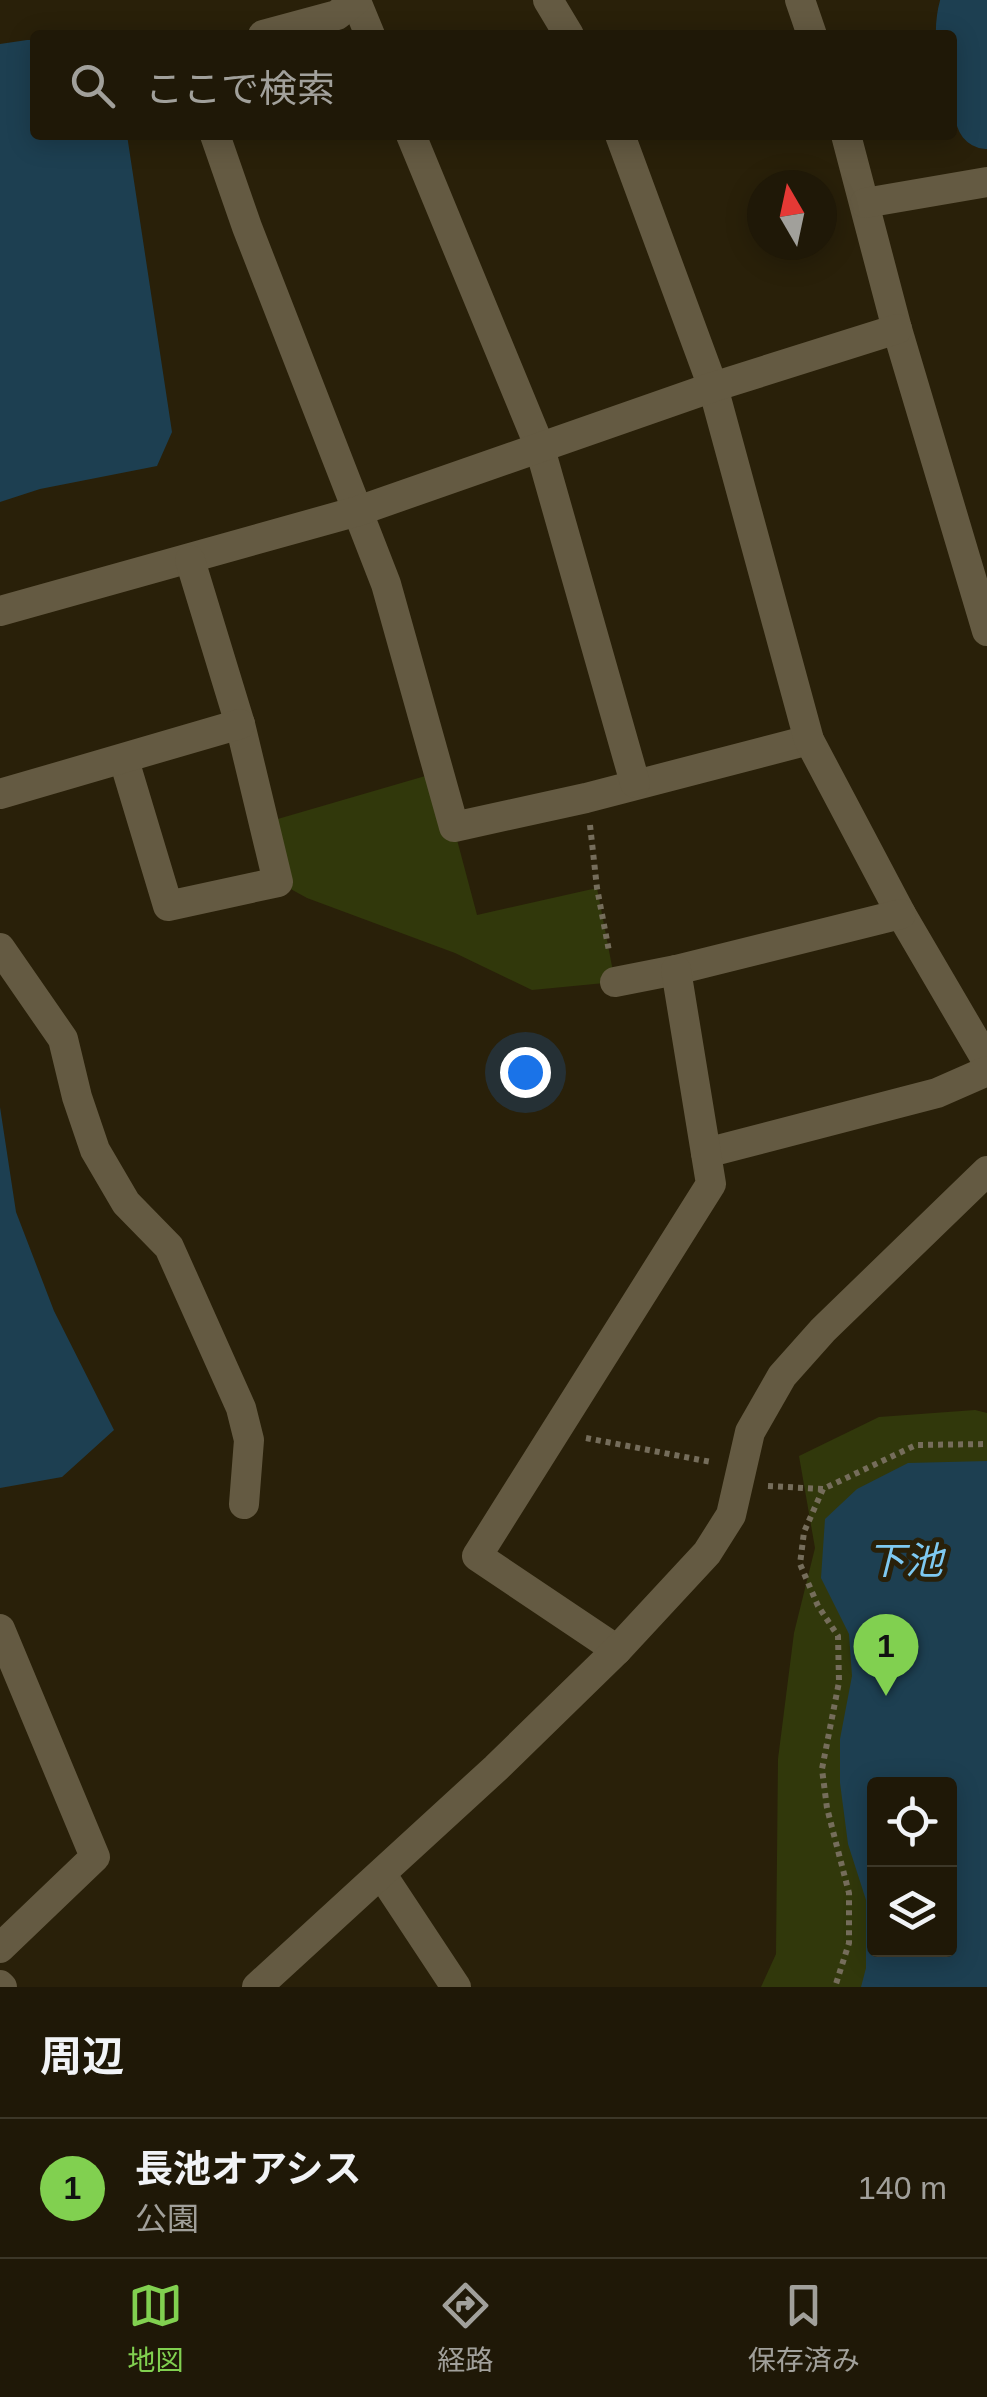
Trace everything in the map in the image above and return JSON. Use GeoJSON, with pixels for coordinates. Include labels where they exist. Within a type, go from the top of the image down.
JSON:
{"type":"FeatureCollection","features":[{"type":"Feature","properties":{"kind":"street"},"geometry":{"type":"LineString","coordinates":[[548,0],[566,30]]}},
{"type":"Feature","properties":{"kind":"street"},"geometry":{"type":"LineString","coordinates":[[800,0],[810,30]]}},
{"type":"Feature","properties":{"kind":"street"},"geometry":{"type":"LineString","coordinates":[[281,30],[338,14],[356,1],[368,30]]}},
{"type":"Feature","properties":{"kind":"street"},"geometry":{"type":"LineString","coordinates":[[216,140],[386,584],[454,827],[586,798],[808,740]]}},
{"type":"Feature","properties":{"kind":"street"},"geometry":{"type":"LineString","coordinates":[[413,140],[539,446],[635,783]]}},
{"type":"Feature","properties":{"kind":"street"},"geometry":{"type":"LineString","coordinates":[[622,140],[713,386],[808,740],[901,914],[987,1062]]}},
{"type":"Feature","properties":{"kind":"street"},"geometry":{"type":"LineString","coordinates":[[847,140],[897,329],[987,631]]}},
{"type":"Feature","properties":{"kind":"street"},"geometry":{"type":"LineString","coordinates":[[865,202],[975,184]]}},
{"type":"Feature","properties":{"kind":"street"},"geometry":{"type":"LineString","coordinates":[[0,611],[358,511],[713,386],[897,329]]}},
{"type":"Feature","properties":{"kind":"street"},"geometry":{"type":"LineString","coordinates":[[124,760],[168,906],[278,882],[240,724],[190,560]]}},
{"type":"Feature","properties":{"kind":"street"},"geometry":{"type":"LineString","coordinates":[[0,794],[240,724]]}},
{"type":"Feature","properties":{"kind":"street"},"geometry":{"type":"LineString","coordinates":[[616,982],[901,914]]}},
{"type":"Feature","properties":{"kind":"street"},"geometry":{"type":"LineString","coordinates":[[0,948],[64,1039],[76,1097],[96,1150],[126,1204],[169,1247],[242,1408],[249,1440],[244,1504]]}},
{"type":"Feature","properties":{"kind":"street"},"geometry":{"type":"LineString","coordinates":[[617,1650],[476,1556],[711,1184],[676,970]]}},
{"type":"Feature","properties":{"kind":"street"},"geometry":{"type":"LineString","coordinates":[[706,1154],[937,1093],[987,1071]]}},
{"type":"Feature","properties":{"kind":"street"},"geometry":{"type":"LineString","coordinates":[[257,1987],[382,1875],[617,1650],[707,1553],[731,1515],[750,1432],[782,1376],[987,1172]]}},
{"type":"Feature","properties":{"kind":"street"},"geometry":{"type":"LineString","coordinates":[[0,1629],[95,1857],[0,1948]]}},
{"type":"Feature","properties":{"kind":"street"},"geometry":{"type":"LineString","coordinates":[[382,1875],[456,1987]]}},
{"type":"Feature","properties":{"kind":"path"},"geometry":{"type":"LineString","coordinates":[[586,798],[597,888],[616,982]]}},
{"type":"Feature","properties":{"kind":"path"},"geometry":{"type":"LineString","coordinates":[[554,1432],[740,1476],[822,1488],[916,1445],[987,1444]]}},
{"type":"Feature","properties":{"kind":"path"},"geometry":{"type":"LineString","coordinates":[[822,1488],[804,1532],[800,1564],[818,1606],[838,1636],[839,1682],[822,1769],[827,1808],[850,1893],[849,1942],[835,1987]]}},
{"type":"Feature","properties":{"kind":"green space"},"geometry":{"type":"Polygon","coordinates":[[[439,772],[477,915],[597,888],[615,982],[532,990],[455,953],[307,898],[278,882],[264,823],[439,772]]]}},
{"type":"Feature","properties":{"kind":"green space"},"geometry":{"type":"Polygon","coordinates":[[[975,1410],[987,1413],[987,1987],[761,1987],[776,1954],[778,1759],[794,1633],[815,1548],[799,1456],[879,1417],[975,1410]]]}},
{"type":"Feature","properties":{"kind":"water"},"geometry":{"type":"Polygon","coordinates":[[[30,40],[30,140],[128,140],[172,432],[157,466],[40,489],[0,502],[0,44],[30,40]]]}},
{"type":"Feature","properties":{"kind":"water"},"geometry":{"type":"Polygon","coordinates":[[[0,1107],[16,1212],[54,1311],[114,1430],[62,1477],[0,1488],[0,1107]]]}},
{"type":"Feature","properties":{"kind":"water","name":"下池"},"geometry":{"type":"Polygon","coordinates":[[[987,1461],[987,1987],[861,1987],[866,1968],[866,1900],[848,1844],[840,1783],[840,1739],[852,1676],[849,1634],[821,1578],[825,1519],[857,1489],[908,1463],[987,1461]]]}},
{"type":"Feature","properties":{"kind":"waterway"},"geometry":{"type":"LineString","coordinates":[[973,0],[967,44],[987,118]]}},
{"type":"Feature","properties":{"kind":"place","name":"長池オアシス"},"geometry":{"type":"Point","coordinates":[886,1696]}}]}
